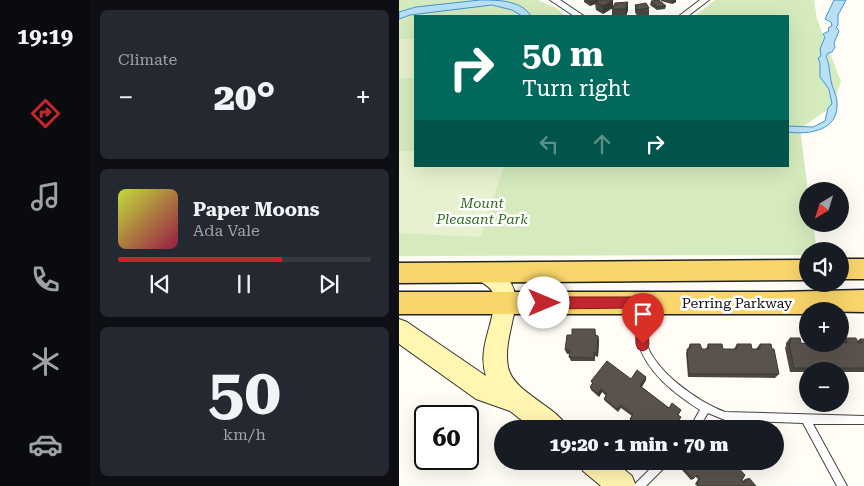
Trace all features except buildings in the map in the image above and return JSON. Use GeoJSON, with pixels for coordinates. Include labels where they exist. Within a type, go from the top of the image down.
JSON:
{"type":"FeatureCollection","features":[{"type":"Feature","properties":{"kind":"main road"},"geometry":{"type":"LineString","coordinates":[[849,269],[864,269]]}},
{"type":"Feature","properties":{"kind":"main road"},"geometry":{"type":"LineString","coordinates":[[399,273],[799,270]]}},
{"type":"Feature","properties":{"kind":"main road","name":"Perring Parkway"},"geometry":{"type":"LineString","coordinates":[[399,303],[864,301]]}},
{"type":"Feature","properties":{"kind":"street"},"geometry":{"type":"LineString","coordinates":[[554,0],[568,3],[579,15]]}},
{"type":"Feature","properties":{"kind":"street"},"geometry":{"type":"LineString","coordinates":[[684,15],[705,0]]}},
{"type":"Feature","properties":{"kind":"street"},"geometry":{"type":"LineString","coordinates":[[483,272],[501,284],[505,294],[495,357],[500,379],[518,401],[543,420]]}},
{"type":"Feature","properties":{"kind":"street"},"geometry":{"type":"LineString","coordinates":[[399,330],[485,390],[518,401]]}},
{"type":"Feature","properties":{"kind":"street"},"geometry":{"type":"LineString","coordinates":[[603,470],[622,486]]}},
{"type":"Feature","properties":{"kind":"lane"},"geometry":{"type":"LineString","coordinates":[[641,303],[643,344],[648,356],[686,396],[713,413],[725,416],[864,420]]}},
{"type":"Feature","properties":{"kind":"lane"},"geometry":{"type":"LineString","coordinates":[[698,420],[705,408]]}},
{"type":"Feature","properties":{"kind":"lane"},"geometry":{"type":"LineString","coordinates":[[806,419],[842,486]]}},
{"type":"Feature","properties":{"kind":"lane"},"geometry":{"type":"LineString","coordinates":[[639,486],[656,470]]}},
{"type":"Feature","properties":{"kind":"green space","name":"Mount Pleasant Park"},"geometry":{"type":"Polygon","coordinates":[[[399,0],[538,0],[556,8],[565,15],[414,15],[414,167],[789,167],[789,15],[696,15],[715,0],[814,0],[817,19],[841,82],[831,107],[800,129],[807,182],[799,182],[799,232],[814,232],[816,242],[799,242],[799,255],[399,256],[399,0]]]}},
{"type":"Feature","properties":{"kind":"green space"},"geometry":{"type":"Polygon","coordinates":[[[399,39],[414,39],[414,78],[399,78],[399,39]]]}},
{"type":"Feature","properties":{"kind":"green space"},"geometry":{"type":"Polygon","coordinates":[[[399,151],[414,151],[414,167],[504,167],[481,237],[399,233],[399,151]]]}},
{"type":"Feature","properties":{"kind":"water"},"geometry":{"type":"Polygon","coordinates":[[[480,0],[501,1],[515,4],[530,15],[520,15],[512,10],[492,5],[410,15],[399,19],[399,12],[416,7],[480,0]]]}},
{"type":"Feature","properties":{"kind":"water"},"geometry":{"type":"Polygon","coordinates":[[[834,0],[846,0],[838,15],[838,25],[836,27],[839,31],[834,43],[835,47],[826,57],[837,100],[836,112],[833,120],[821,129],[804,133],[789,132],[789,126],[813,127],[825,121],[828,108],[832,104],[829,89],[820,77],[818,58],[821,56],[820,49],[825,37],[823,34],[829,31],[828,28],[832,26],[831,22],[825,19],[834,0]]]}},
{"type":"Feature","properties":{"kind":"route"},"geometry":{"type":"LineString","coordinates":[[544,303],[641,303],[643,344]]}}]}
